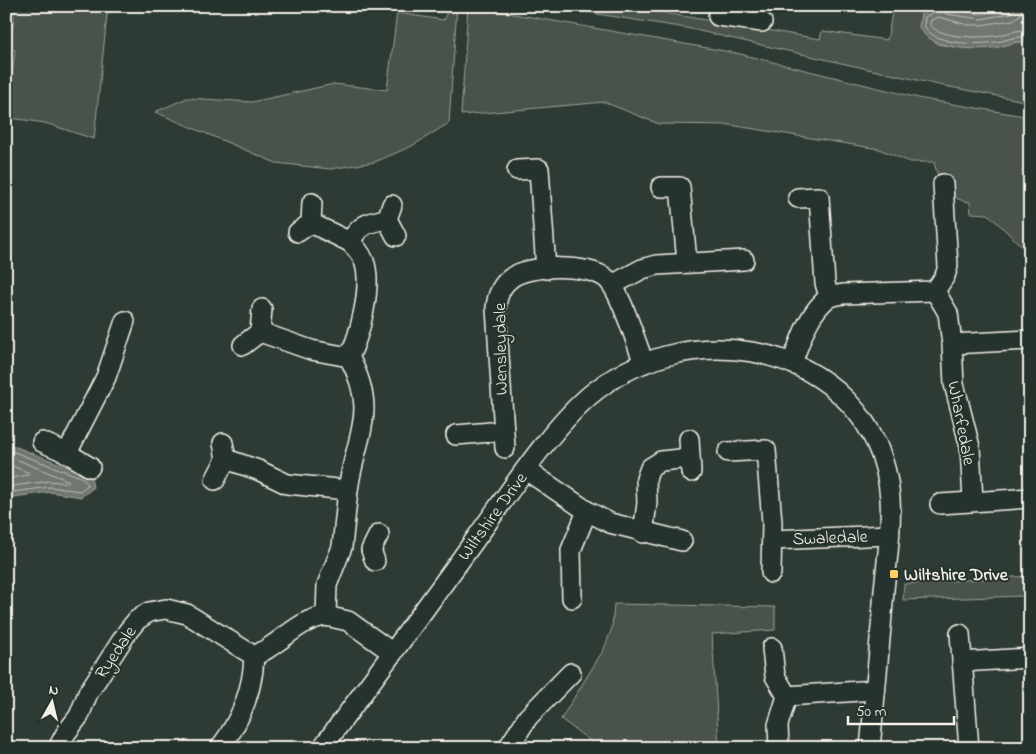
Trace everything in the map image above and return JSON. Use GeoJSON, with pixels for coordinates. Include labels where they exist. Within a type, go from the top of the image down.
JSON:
{"type":"FeatureCollection","features":[{"type":"Feature","properties":{"kind":"street"},"geometry":{"type":"LineString","coordinates":[[728,13],[762,22]]}},
{"type":"Feature","properties":{"kind":"street"},"geometry":{"type":"LineString","coordinates":[[517,170],[539,169],[546,269]]}},
{"type":"Feature","properties":{"kind":"street"},"geometry":{"type":"LineString","coordinates":[[792,363],[809,320],[821,302],[829,296],[935,291],[945,276],[948,266],[944,184]]}},
{"type":"Feature","properties":{"kind":"street"},"geometry":{"type":"LineString","coordinates":[[661,188],[680,187],[687,262]]}},
{"type":"Feature","properties":{"kind":"street"},"geometry":{"type":"LineString","coordinates":[[798,198],[819,197],[825,283],[829,296]]}},
{"type":"Feature","properties":{"kind":"street"},"geometry":{"type":"LineString","coordinates":[[312,203],[305,228],[350,242],[360,253],[366,272],[362,319],[358,338],[349,357],[363,390],[366,405],[348,490],[342,547],[327,585],[326,616]]}},
{"type":"Feature","properties":{"kind":"street"},"geometry":{"type":"LineString","coordinates":[[350,242],[364,224],[390,212],[396,236]]}},
{"type":"Feature","properties":{"kind":"street"},"geometry":{"type":"LineString","coordinates":[[644,363],[612,285],[649,266],[687,262],[744,260]]}},
{"type":"Feature","properties":{"kind":"street","name":"Wensleydale"},"geometry":{"type":"LineString","coordinates":[[456,434],[504,440],[496,308],[499,294],[506,282],[518,273],[546,269],[592,271],[612,285]]}},
{"type":"Feature","properties":{"kind":"street","name":"Wharfedale"},"geometry":{"type":"LineString","coordinates":[[935,291],[948,313],[954,384],[970,447],[973,501]]}},
{"type":"Feature","properties":{"kind":"street"},"geometry":{"type":"LineString","coordinates":[[243,345],[260,332],[262,309]]}},
{"type":"Feature","properties":{"kind":"street"},"geometry":{"type":"LineString","coordinates":[[67,453],[99,392],[125,321]]}},
{"type":"Feature","properties":{"kind":"street"},"geometry":{"type":"LineString","coordinates":[[260,332],[311,350],[349,357]]}},
{"type":"Feature","properties":{"kind":"street"},"geometry":{"type":"LineString","coordinates":[[952,344],[1030,340]]}},
{"type":"Feature","properties":{"kind":"street","name":"Wiltshire Drive"},"geometry":{"type":"LineString","coordinates":[[322,748],[526,470],[567,418],[587,398],[620,374],[644,363],[678,353],[713,348],[760,354],[792,363],[817,376],[838,391],[870,430],[882,458],[889,487],[889,535],[870,748]]}},
{"type":"Feature","properties":{"kind":"street"},"geometry":{"type":"LineString","coordinates":[[643,532],[647,503],[646,480],[650,468],[665,460],[691,465],[689,439]]}},
{"type":"Feature","properties":{"kind":"street"},"geometry":{"type":"LineString","coordinates":[[42,442],[67,453],[90,467]]}},
{"type":"Feature","properties":{"kind":"street","name":"Swaledale"},"geometry":{"type":"LineString","coordinates":[[728,452],[766,450],[772,540],[771,573]]}},
{"type":"Feature","properties":{"kind":"street"},"geometry":{"type":"LineString","coordinates":[[215,480],[225,451],[287,484],[348,490]]}},
{"type":"Feature","properties":{"kind":"street"},"geometry":{"type":"LineString","coordinates":[[526,470],[587,511],[616,525],[682,541]]}},
{"type":"Feature","properties":{"kind":"street"},"geometry":{"type":"LineString","coordinates":[[940,504],[1030,498]]}},
{"type":"Feature","properties":{"kind":"street"},"geometry":{"type":"LineString","coordinates":[[572,598],[571,550],[587,511]]}},
{"type":"Feature","properties":{"kind":"street","name":"Swaledale"},"geometry":{"type":"LineString","coordinates":[[772,540],[889,535]]}},
{"type":"Feature","properties":{"kind":"street"},"geometry":{"type":"LineString","coordinates":[[342,547],[375,548]]}},
{"type":"Feature","properties":{"kind":"street","name":"Ryedale"},"geometry":{"type":"LineString","coordinates":[[58,748],[66,733],[79,716],[88,693],[128,631],[137,620],[149,612],[166,609],[187,614],[254,656]]}},
{"type":"Feature","properties":{"kind":"street"},"geometry":{"type":"LineString","coordinates":[[220,748],[233,729],[248,698],[254,656],[271,648],[306,622],[326,616],[348,621],[393,653]]}},
{"type":"Feature","properties":{"kind":"street"},"geometry":{"type":"LineString","coordinates":[[960,634],[969,748]]}},
{"type":"Feature","properties":{"kind":"street"},"geometry":{"type":"LineString","coordinates":[[772,648],[775,676],[787,696],[778,725],[779,748]]}},
{"type":"Feature","properties":{"kind":"street"},"geometry":{"type":"LineString","coordinates":[[962,662],[1030,658]]}},
{"type":"Feature","properties":{"kind":"street"},"geometry":{"type":"LineString","coordinates":[[508,748],[528,718],[571,674]]}},
{"type":"Feature","properties":{"kind":"street"},"geometry":{"type":"LineString","coordinates":[[787,696],[875,690]]}},
{"type":"Feature","properties":{"kind":"shaded area"},"geometry":{"type":"Polygon","coordinates":[[[15,6],[108,6],[94,139],[45,123],[11,118],[6,110],[6,82],[11,83],[15,50],[10,49],[15,6]]]}},
{"type":"Feature","properties":{"kind":"shaded area"},"geometry":{"type":"Polygon","coordinates":[[[449,6],[457,6],[449,123],[412,146],[375,162],[330,169],[276,163],[155,112],[187,98],[252,102],[334,84],[387,90],[397,13],[444,20],[449,6]]]}},
{"type":"Feature","properties":{"kind":"shaded area"},"geometry":{"type":"Polygon","coordinates":[[[468,6],[736,53],[923,99],[1030,117],[1030,254],[988,214],[971,213],[970,202],[956,198],[950,193],[941,182],[934,162],[910,162],[879,149],[730,125],[659,124],[604,102],[461,115],[468,6]]]}},
{"type":"Feature","properties":{"kind":"shaded area"},"geometry":{"type":"Polygon","coordinates":[[[547,6],[622,6],[820,39],[822,31],[887,40],[892,13],[899,6],[1022,6],[981,14],[942,8],[936,44],[980,48],[1021,42],[1030,43],[1030,102],[939,85],[686,28],[547,6]]]}},
{"type":"Feature","properties":{"kind":"shaded area"},"geometry":{"type":"Polygon","coordinates":[[[1030,576],[1030,601],[1024,596],[903,600],[904,584],[1030,576]]]}},
{"type":"Feature","properties":{"kind":"shaded area"},"geometry":{"type":"Polygon","coordinates":[[[614,604],[775,607],[775,630],[712,634],[719,748],[591,748],[593,743],[561,719],[604,649],[612,628],[614,604]]]}},
{"type":"Feature","properties":{"kind":"water"},"geometry":{"type":"Polygon","coordinates":[[[1030,6],[1030,43],[1018,42],[999,47],[978,49],[954,47],[933,40],[925,35],[919,27],[921,14],[933,8],[981,14],[1030,6]]]}},
{"type":"Feature","properties":{"kind":"water"},"geometry":{"type":"Polygon","coordinates":[[[6,443],[86,474],[91,477],[93,488],[81,497],[50,492],[6,498],[6,443]]]}},
{"type":"Feature","properties":{"kind":"place","name":"Wiltshire Drive"},"geometry":{"type":"Point","coordinates":[894,574]}}]}
